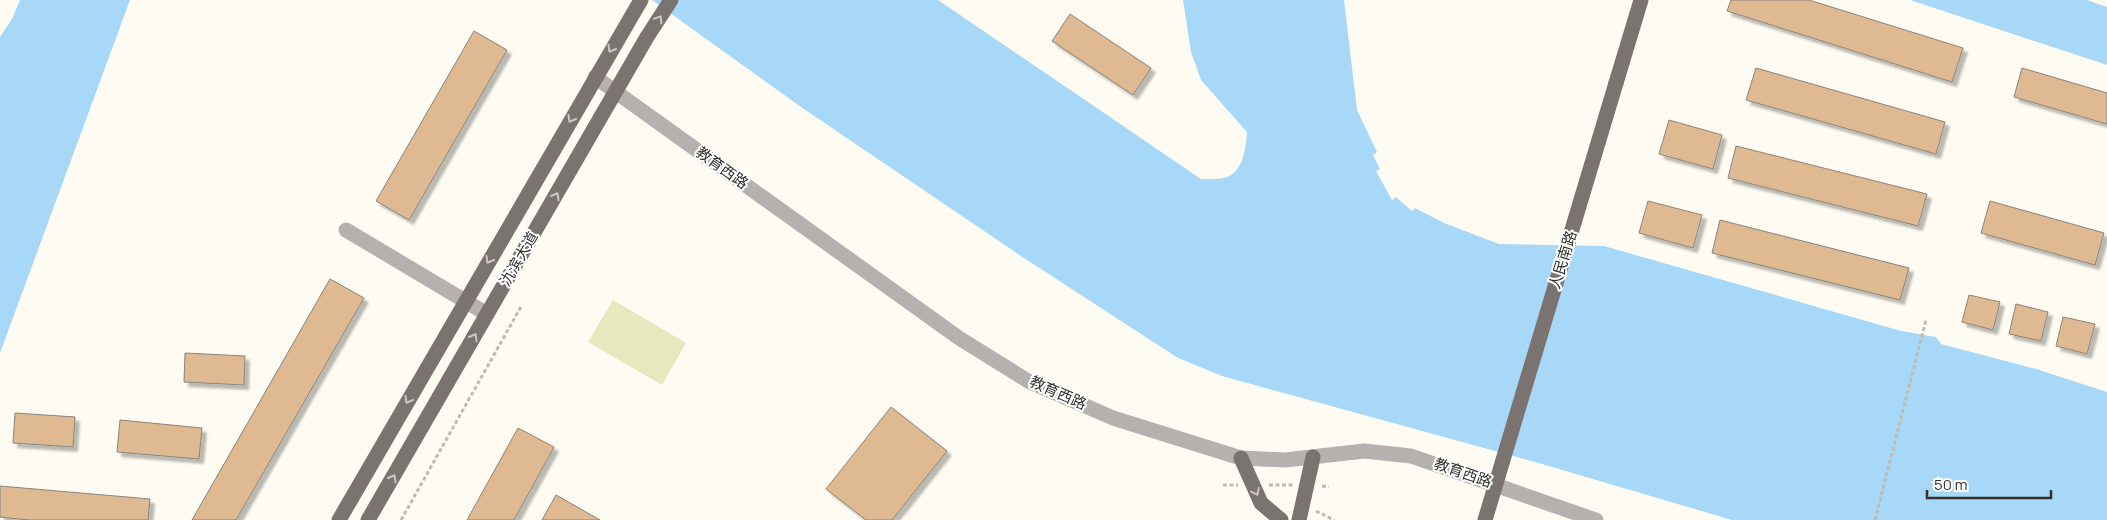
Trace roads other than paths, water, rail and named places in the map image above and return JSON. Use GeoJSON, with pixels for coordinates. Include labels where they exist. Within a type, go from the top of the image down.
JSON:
{"type":"FeatureCollection","features":[{"type":"Feature","properties":{"kind":"main road","name":"氿滨大道"},"geometry":{"type":"LineString","coordinates":[[339,520],[641,0]]}},
{"type":"Feature","properties":{"kind":"main road","name":"氿滨大道"},"geometry":{"type":"LineString","coordinates":[[368,520],[617,92],[647,37],[671,0]]}},
{"type":"Feature","properties":{"kind":"main road","name":"人民南路"},"geometry":{"type":"LineString","coordinates":[[1486,520],[1641,0]]}},
{"type":"Feature","properties":{"kind":"main road"},"geometry":{"type":"LineString","coordinates":[[1299,520],[1313,457]]}},
{"type":"Feature","properties":{"kind":"main road"},"geometry":{"type":"LineString","coordinates":[[1241,458],[1262,503],[1281,520]]}},
{"type":"Feature","properties":{"kind":"street","name":"教育西路"},"geometry":{"type":"LineString","coordinates":[[595,77],[817,238],[951,332],[1028,380],[1113,418],[1241,458],[1285,460],[1364,451],[1411,456],[1596,520]]}},
{"type":"Feature","properties":{"kind":"street"},"geometry":{"type":"LineString","coordinates":[[346,230],[487,314]]}},
{"type":"Feature","properties":{"kind":"water"},"geometry":{"type":"Polygon","coordinates":[[[20,0],[130,0],[0,353],[0,37],[12,19],[20,0]]]}},
{"type":"Feature","properties":{"kind":"water"},"geometry":{"type":"Polygon","coordinates":[[[652,0],[938,0],[1201,179],[1219,179],[1234,173],[1241,163],[1247,132],[1201,80],[1191,52],[1183,0],[1344,0],[1357,110],[1377,152],[1373,155],[1380,169],[1376,171],[1392,200],[1396,197],[1412,211],[1415,208],[1444,223],[1499,244],[1604,246],[1901,331],[1936,337],[1941,344],[2036,369],[2107,392],[2107,520],[1732,520],[1542,464],[1222,376],[1178,358],[1024,258],[801,107],[652,0]]]}},
{"type":"Feature","properties":{"kind":"water"},"geometry":{"type":"Polygon","coordinates":[[[1910,0],[2087,0],[2107,7],[2107,65],[1910,0]]]}}]}
